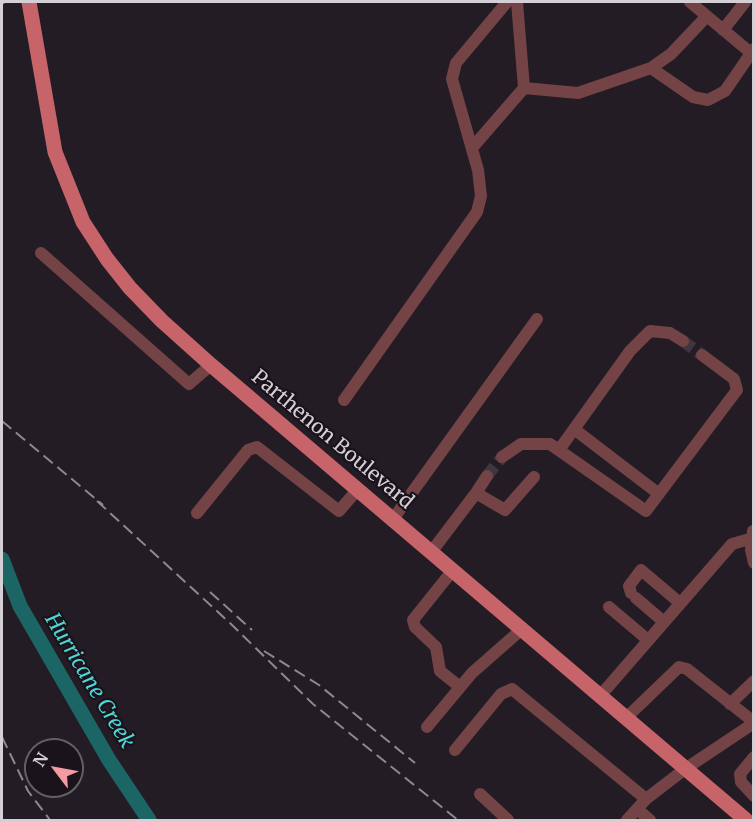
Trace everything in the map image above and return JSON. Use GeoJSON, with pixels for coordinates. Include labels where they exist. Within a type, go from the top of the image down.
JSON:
{"type":"FeatureCollection","features":[{"type":"Feature","properties":{"kind":"main road","name":"Parthenon Boulevard"},"geometry":{"type":"LineString","coordinates":[[29,2],[54,152],[83,222],[130,288],[162,321],[211,365],[746,820]]}},
{"type":"Feature","properties":{"kind":"street"},"geometry":{"type":"LineString","coordinates":[[344,400],[477,212],[481,196],[472,148],[452,79],[456,63],[507,2]]}},
{"type":"Feature","properties":{"kind":"street"},"geometry":{"type":"LineString","coordinates":[[472,148],[524,88],[517,2]]}},
{"type":"Feature","properties":{"kind":"street"},"geometry":{"type":"LineString","coordinates":[[651,68],[693,97],[708,100],[725,91],[752,51],[690,2]]}},
{"type":"Feature","properties":{"kind":"street"},"geometry":{"type":"LineString","coordinates":[[723,30],[745,2]]}},
{"type":"Feature","properties":{"kind":"street"},"geometry":{"type":"LineString","coordinates":[[524,88],[578,93],[651,68],[671,54],[707,16]]}},
{"type":"Feature","properties":{"kind":"street"},"geometry":{"type":"LineString","coordinates":[[41,253],[189,384],[211,365]]}},
{"type":"Feature","properties":{"kind":"street"},"geometry":{"type":"LineString","coordinates":[[393,519],[537,319]]}},
{"type":"Feature","properties":{"kind":"street"},"geometry":{"type":"LineString","coordinates":[[559,450],[630,351],[650,331],[670,333],[683,340]]}},
{"type":"Feature","properties":{"kind":"street"},"geometry":{"type":"LineString","coordinates":[[502,457],[521,444],[550,444],[646,511],[737,390],[734,379],[702,355]]}},
{"type":"Feature","properties":{"kind":"street"},"geometry":{"type":"LineString","coordinates":[[574,429],[659,494]]}},
{"type":"Feature","properties":{"kind":"street"},"geometry":{"type":"LineString","coordinates":[[197,513],[248,450],[256,447],[339,512],[358,489]]}},
{"type":"Feature","properties":{"kind":"street"},"geometry":{"type":"LineString","coordinates":[[432,551],[487,476]]}},
{"type":"Feature","properties":{"kind":"street"},"geometry":{"type":"LineString","coordinates":[[476,493],[505,510],[534,477]]}},
{"type":"Feature","properties":{"kind":"street"},"geometry":{"type":"LineString","coordinates":[[600,696],[732,544],[753,535],[753,563]]}},
{"type":"Feature","properties":{"kind":"street"},"geometry":{"type":"LineString","coordinates":[[453,570],[413,620],[415,627],[436,647],[440,670],[460,687]]}},
{"type":"Feature","properties":{"kind":"street"},"geometry":{"type":"LineString","coordinates":[[664,622],[632,592],[642,570],[680,603]]}},
{"type":"Feature","properties":{"kind":"street"},"geometry":{"type":"LineString","coordinates":[[609,608],[648,640]]}},
{"type":"Feature","properties":{"kind":"street"},"geometry":{"type":"LineString","coordinates":[[427,727],[460,687],[522,629]]}},
{"type":"Feature","properties":{"kind":"street"},"geometry":{"type":"LineString","coordinates":[[626,718],[679,667],[687,669],[753,722],[685,769],[646,800],[627,820]]}},
{"type":"Feature","properties":{"kind":"street"},"geometry":{"type":"LineString","coordinates":[[730,704],[753,681]]}},
{"type":"Feature","properties":{"kind":"street"},"geometry":{"type":"LineString","coordinates":[[455,750],[501,694],[512,689],[646,800]]}},
{"type":"Feature","properties":{"kind":"street"},"geometry":{"type":"LineString","coordinates":[[753,757],[740,774],[741,782],[753,796]]}},
{"type":"Feature","properties":{"kind":"street"},"geometry":{"type":"LineString","coordinates":[[480,794],[508,820]]}},
{"type":"Feature","properties":{"kind":"street"},"geometry":{"type":"LineString","coordinates":[[637,809],[650,820]]}},
{"type":"Feature","properties":{"kind":"waterway","name":"Hurricane Creek"},"geometry":{"type":"LineString","coordinates":[[2,559],[20,606],[109,760],[149,820]]}},
{"type":"Feature","properties":{"kind":"tunnel"},"geometry":{"type":"LineString","coordinates":[[683,341],[702,355]]}},
{"type":"Feature","properties":{"kind":"tunnel"},"geometry":{"type":"LineString","coordinates":[[487,476],[502,457]]}},
{"type":"Feature","properties":{"kind":"railway"},"geometry":{"type":"LineString","coordinates":[[2,421],[103,505]]}},
{"type":"Feature","properties":{"kind":"railway"},"geometry":{"type":"LineString","coordinates":[[97,501],[231,624],[313,704],[458,820]]}},
{"type":"Feature","properties":{"kind":"railway"},"geometry":{"type":"LineString","coordinates":[[210,592],[252,630]]}},
{"type":"Feature","properties":{"kind":"railway"},"geometry":{"type":"LineString","coordinates":[[264,651],[319,685],[415,763]]}},
{"type":"Feature","properties":{"kind":"railway"},"geometry":{"type":"LineString","coordinates":[[2,737],[28,791],[50,820]]}},
{"type":"Feature","properties":{"kind":"railway"},"geometry":{"type":"LineString","coordinates":[[2,792],[2,820]]}}]}
